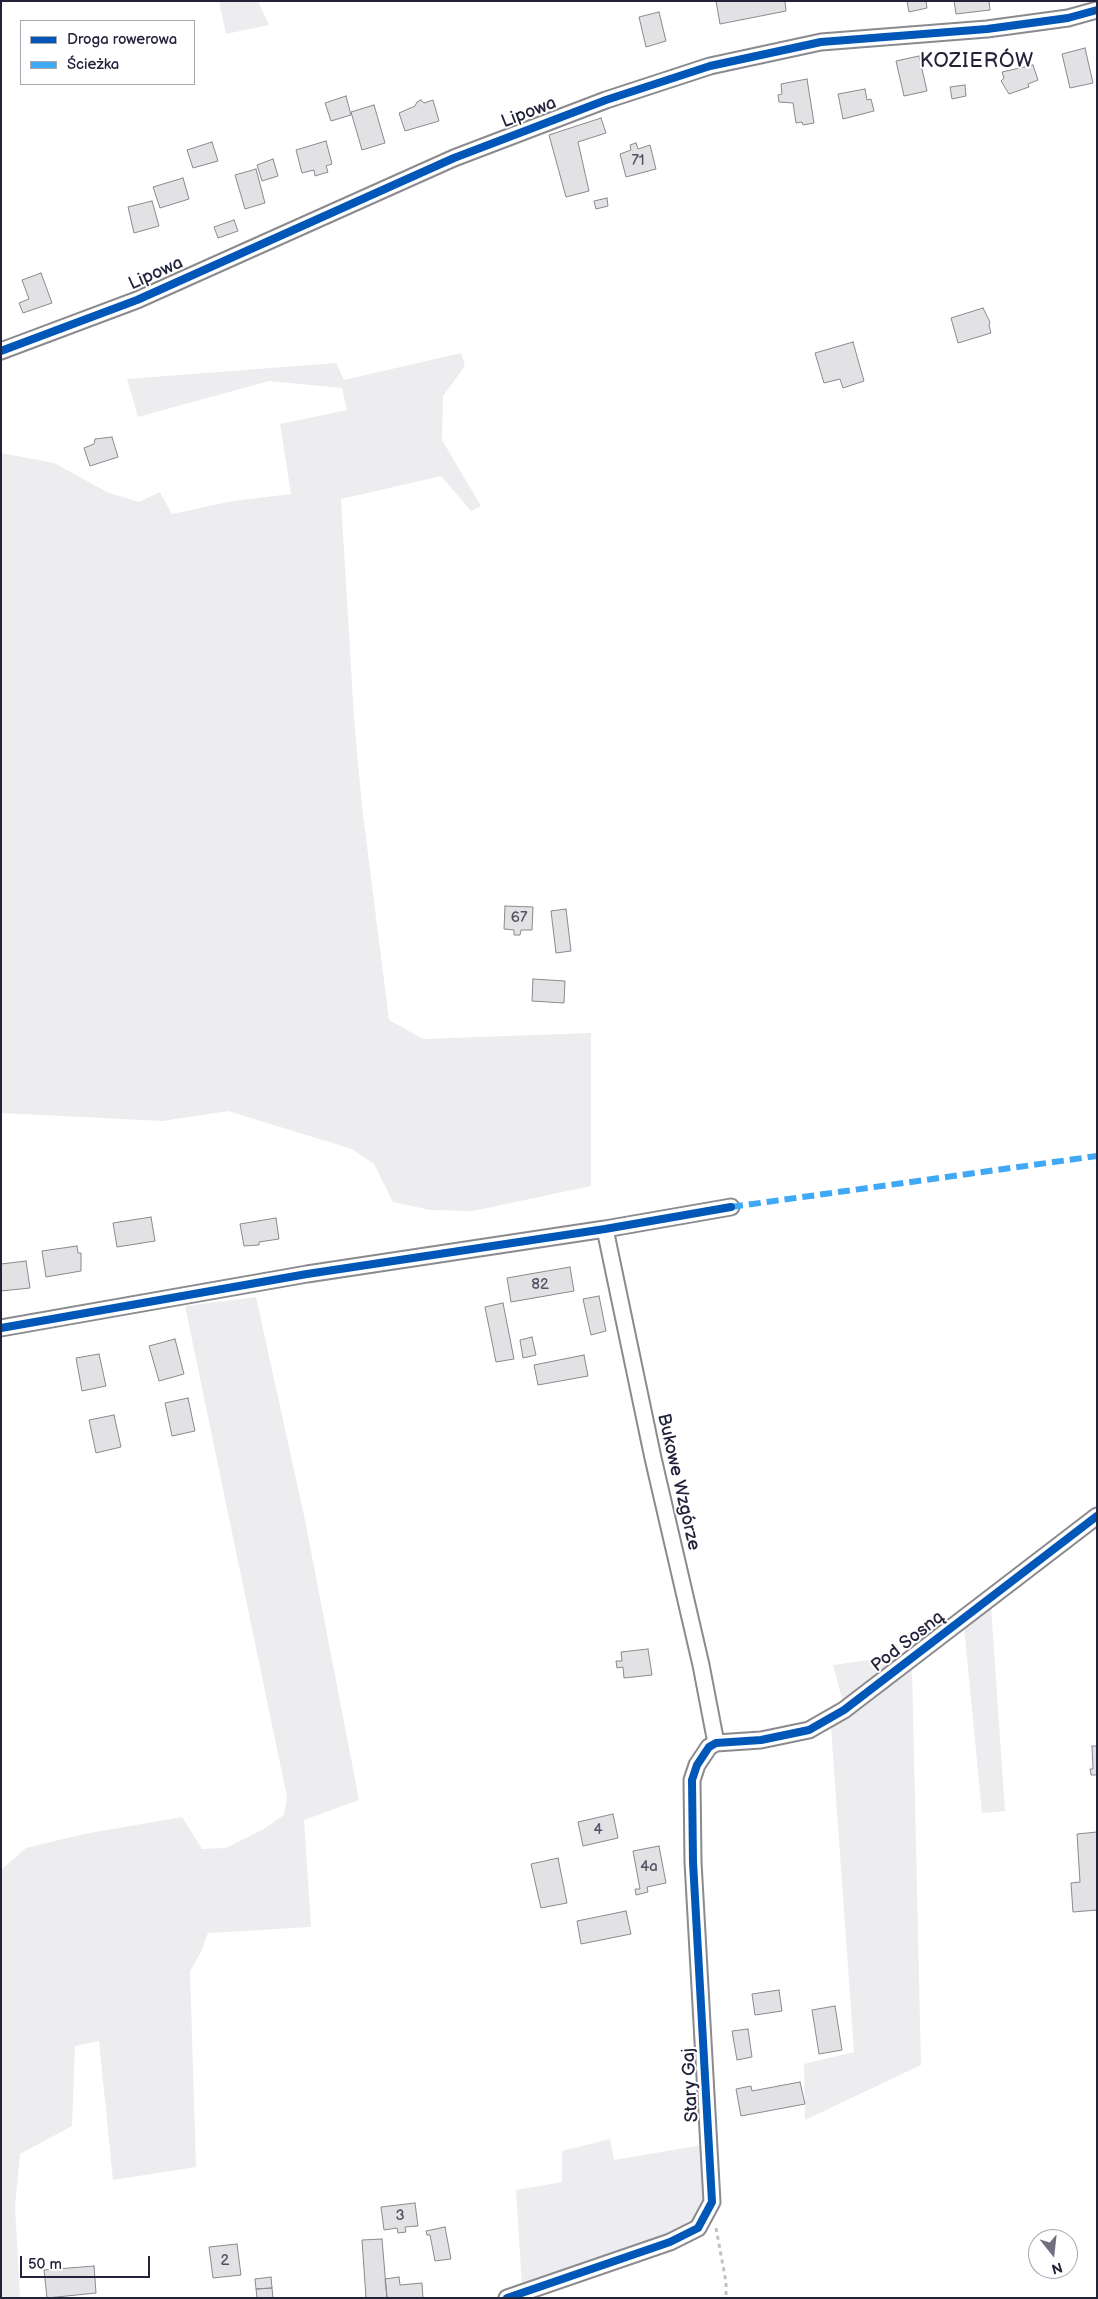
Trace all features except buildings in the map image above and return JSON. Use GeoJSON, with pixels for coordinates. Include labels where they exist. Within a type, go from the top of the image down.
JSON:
{"type":"FeatureCollection","features":[{"type":"Feature","properties":{"kind":"street","name":"Lipowa"},"geometry":{"type":"LineString","coordinates":[[1,351],[137,300],[454,158],[606,100],[710,66],[821,42],[987,29],[1068,18],[1097,10]]}},
{"type":"Feature","properties":{"kind":"street"},"geometry":{"type":"LineString","coordinates":[[1,1328],[307,1274],[605,1229],[731,1207]]}},
{"type":"Feature","properties":{"kind":"street","name":"Bukowe Wzgórze"},"geometry":{"type":"LineString","coordinates":[[605,1229],[653,1458],[701,1665],[716,1743]]}},
{"type":"Feature","properties":{"kind":"street","name":"Pod Sosną"},"geometry":{"type":"LineString","coordinates":[[716,1743],[761,1740],[809,1730],[844,1710],[1097,1516]]}},
{"type":"Feature","properties":{"kind":"street","name":"Stary Gaj"},"geometry":{"type":"LineString","coordinates":[[712,2202],[693,1862],[692,1780],[697,1765],[709,1747],[716,1743]]}},
{"type":"Feature","properties":{"kind":"street"},"geometry":{"type":"LineString","coordinates":[[507,2298],[677,2238],[698,2228],[712,2202]]}},
{"type":"Feature","properties":{"kind":"path"},"geometry":{"type":"LineString","coordinates":[[712,2202],[726,2282],[726,2298]]}},
{"type":"Feature","properties":{"kind":"shaded area"},"geometry":{"type":"Polygon","coordinates":[[[219,1],[258,1],[269,25],[226,34],[219,1]]]}},
{"type":"Feature","properties":{"kind":"shaded area"},"geometry":{"type":"Polygon","coordinates":[[[461,353],[465,366],[443,396],[442,440],[481,506],[471,511],[441,476],[341,499],[354,718],[362,806],[389,1020],[423,1039],[591,1033],[591,1186],[473,1211],[430,1210],[393,1202],[374,1164],[352,1149],[228,1111],[163,1121],[1,1113],[1,453],[54,463],[109,493],[139,502],[160,492],[172,514],[233,501],[291,494],[280,424],[347,410],[342,388],[269,381],[138,417],[127,379],[336,363],[344,380],[461,353]]]}},
{"type":"Feature","properties":{"kind":"shaded area"},"geometry":{"type":"Polygon","coordinates":[[[256,1297],[305,1520],[359,1800],[304,1820],[311,1927],[208,1933],[201,1952],[190,1971],[196,2167],[113,2180],[99,2041],[75,2046],[72,2126],[20,2154],[15,2206],[20,2298],[1,2298],[1,1870],[26,1848],[84,1834],[182,1817],[202,1849],[226,1848],[262,1830],[284,1815],[287,1797],[185,1306],[256,1297]]]}},
{"type":"Feature","properties":{"kind":"shaded area"},"geometry":{"type":"Polygon","coordinates":[[[991,1606],[1005,1811],[982,1813],[964,1626],[991,1606]]]}},
{"type":"Feature","properties":{"kind":"shaded area"},"geometry":{"type":"Polygon","coordinates":[[[912,1654],[844,1706],[833,1665],[912,1654]]]}},
{"type":"Feature","properties":{"kind":"shaded area"},"geometry":{"type":"Polygon","coordinates":[[[912,1669],[921,2065],[805,2120],[804,2064],[854,2052],[831,1727],[912,1669]]]}},
{"type":"Feature","properties":{"kind":"shaded area"},"geometry":{"type":"Polygon","coordinates":[[[610,2139],[614,2160],[702,2145],[705,2204],[692,2225],[676,2234],[522,2286],[516,2190],[562,2182],[562,2151],[610,2139]]]}},
{"type":"Feature","properties":{"kind":"marked path"},"geometry":{"type":"LineString","coordinates":[[731,1207],[1097,1156]]}},
{"type":"Feature","properties":{"kind":"cycle path"},"geometry":{"type":"LineString","coordinates":[[1,351],[137,300],[454,158],[606,100],[710,66],[821,42],[987,29],[1068,18],[1097,10]]}},
{"type":"Feature","properties":{"kind":"cycle path"},"geometry":{"type":"LineString","coordinates":[[1,1328],[307,1274],[605,1229],[731,1207]]}},
{"type":"Feature","properties":{"kind":"cycle path"},"geometry":{"type":"LineString","coordinates":[[507,2298],[670,2242],[698,2228],[712,2202],[693,1862],[692,1780],[697,1765],[709,1747],[716,1743],[761,1740],[809,1730],[844,1710],[1097,1516]]}},
{"type":"Feature","properties":{"kind":"district","name":"KOZIERÓW"},"geometry":{"type":"Point","coordinates":[977,62]}}]}
